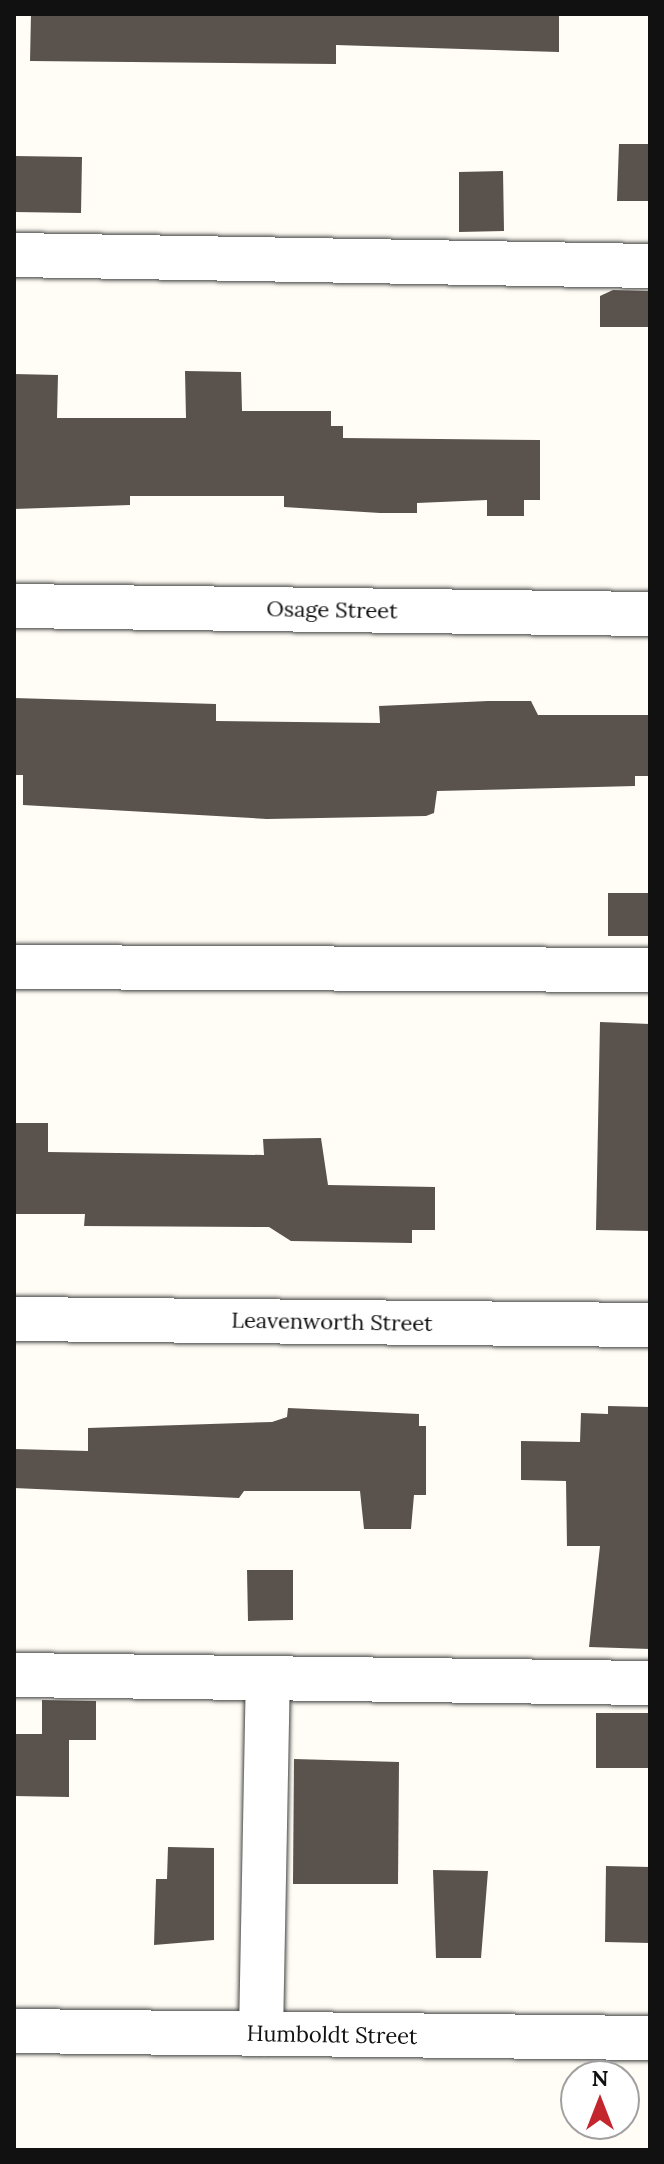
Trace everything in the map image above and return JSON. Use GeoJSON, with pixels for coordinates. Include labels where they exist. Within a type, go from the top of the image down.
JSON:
{"type":"FeatureCollection","features":[{"type":"Feature","properties":{"kind":"street"},"geometry":{"type":"LineString","coordinates":[[14,255],[650,266]]}},
{"type":"Feature","properties":{"kind":"street","name":"Osage Street"},"geometry":{"type":"LineString","coordinates":[[14,606],[650,614]]}},
{"type":"Feature","properties":{"kind":"street"},"geometry":{"type":"LineString","coordinates":[[14,967],[650,970]]}},
{"type":"Feature","properties":{"kind":"street","name":"Leavenworth Street"},"geometry":{"type":"LineString","coordinates":[[14,1319],[650,1325]]}},
{"type":"Feature","properties":{"kind":"street"},"geometry":{"type":"LineString","coordinates":[[14,1675],[650,1683]]}},
{"type":"Feature","properties":{"kind":"street"},"geometry":{"type":"LineString","coordinates":[[261,2034],[268,1679]]}},
{"type":"Feature","properties":{"kind":"street","name":"Humboldt Street"},"geometry":{"type":"LineString","coordinates":[[14,2031],[650,2038]]}},
{"type":"Feature","properties":{"kind":"building"},"geometry":{"type":"Polygon","coordinates":[[[31,14],[559,14],[559,52],[336,45],[336,64],[30,61],[31,14]]]}},
{"type":"Feature","properties":{"kind":"building"},"geometry":{"type":"Polygon","coordinates":[[[619,144],[650,144],[650,201],[617,201],[619,144]]]}},
{"type":"Feature","properties":{"kind":"building"},"geometry":{"type":"Polygon","coordinates":[[[14,156],[82,157],[81,213],[14,212],[14,156]]]}},
{"type":"Feature","properties":{"kind":"building"},"geometry":{"type":"Polygon","coordinates":[[[503,171],[504,231],[459,232],[459,172],[503,171]]]}},
{"type":"Feature","properties":{"kind":"building"},"geometry":{"type":"Polygon","coordinates":[[[613,290],[650,291],[650,327],[600,327],[600,296],[613,290]]]}},
{"type":"Feature","properties":{"kind":"building"},"geometry":{"type":"Polygon","coordinates":[[[185,371],[241,372],[242,411],[331,411],[331,426],[343,426],[343,438],[540,440],[540,500],[524,500],[524,516],[487,516],[487,500],[417,503],[417,513],[380,513],[284,507],[284,496],[130,496],[130,505],[14,509],[14,374],[58,375],[57,418],[186,418],[185,371]]]}},
{"type":"Feature","properties":{"kind":"building"},"geometry":{"type":"Polygon","coordinates":[[[14,698],[216,704],[216,721],[380,723],[379,706],[488,701],[531,701],[538,715],[650,715],[650,776],[635,776],[635,786],[437,791],[434,813],[426,816],[267,819],[23,805],[23,775],[14,775],[14,698]]]}},
{"type":"Feature","properties":{"kind":"building"},"geometry":{"type":"Polygon","coordinates":[[[608,893],[650,893],[650,936],[608,936],[608,893]]]}},
{"type":"Feature","properties":{"kind":"building"},"geometry":{"type":"Polygon","coordinates":[[[600,1022],[650,1024],[650,1231],[596,1230],[600,1022]]]}},
{"type":"Feature","properties":{"kind":"building"},"geometry":{"type":"Polygon","coordinates":[[[14,1123],[48,1123],[48,1152],[264,1155],[263,1139],[321,1138],[328,1185],[435,1187],[435,1230],[412,1230],[412,1243],[291,1241],[269,1227],[84,1226],[85,1214],[14,1214],[14,1123]]]}},
{"type":"Feature","properties":{"kind":"building"},"geometry":{"type":"Polygon","coordinates":[[[608,1406],[650,1407],[650,1649],[589,1647],[600,1546],[567,1546],[566,1481],[521,1480],[521,1441],[580,1442],[581,1413],[608,1414],[608,1406]]]}},
{"type":"Feature","properties":{"kind":"building"},"geometry":{"type":"Polygon","coordinates":[[[288,1408],[419,1414],[419,1426],[426,1426],[426,1495],[414,1495],[411,1529],[364,1529],[360,1491],[244,1491],[239,1498],[14,1488],[14,1449],[88,1451],[88,1428],[272,1422],[287,1417],[288,1408]]]}},
{"type":"Feature","properties":{"kind":"building"},"geometry":{"type":"Polygon","coordinates":[[[247,1570],[293,1570],[293,1620],[248,1621],[247,1570]]]}},
{"type":"Feature","properties":{"kind":"building"},"geometry":{"type":"Polygon","coordinates":[[[42,1700],[96,1701],[96,1740],[69,1740],[69,1797],[14,1796],[14,1734],[42,1734],[42,1700]]]}},
{"type":"Feature","properties":{"kind":"building"},"geometry":{"type":"Polygon","coordinates":[[[596,1713],[650,1713],[650,1768],[596,1768],[596,1713]]]}},
{"type":"Feature","properties":{"kind":"building"},"geometry":{"type":"Polygon","coordinates":[[[294,1759],[399,1762],[398,1884],[293,1884],[294,1759]]]}},
{"type":"Feature","properties":{"kind":"building"},"geometry":{"type":"Polygon","coordinates":[[[168,1847],[214,1848],[214,1940],[154,1945],[156,1879],[167,1879],[168,1847]]]}},
{"type":"Feature","properties":{"kind":"building"},"geometry":{"type":"Polygon","coordinates":[[[606,1866],[650,1867],[650,1943],[605,1942],[606,1866]]]}},
{"type":"Feature","properties":{"kind":"building"},"geometry":{"type":"Polygon","coordinates":[[[433,1870],[488,1871],[481,1958],[436,1958],[433,1870]]]}}]}
